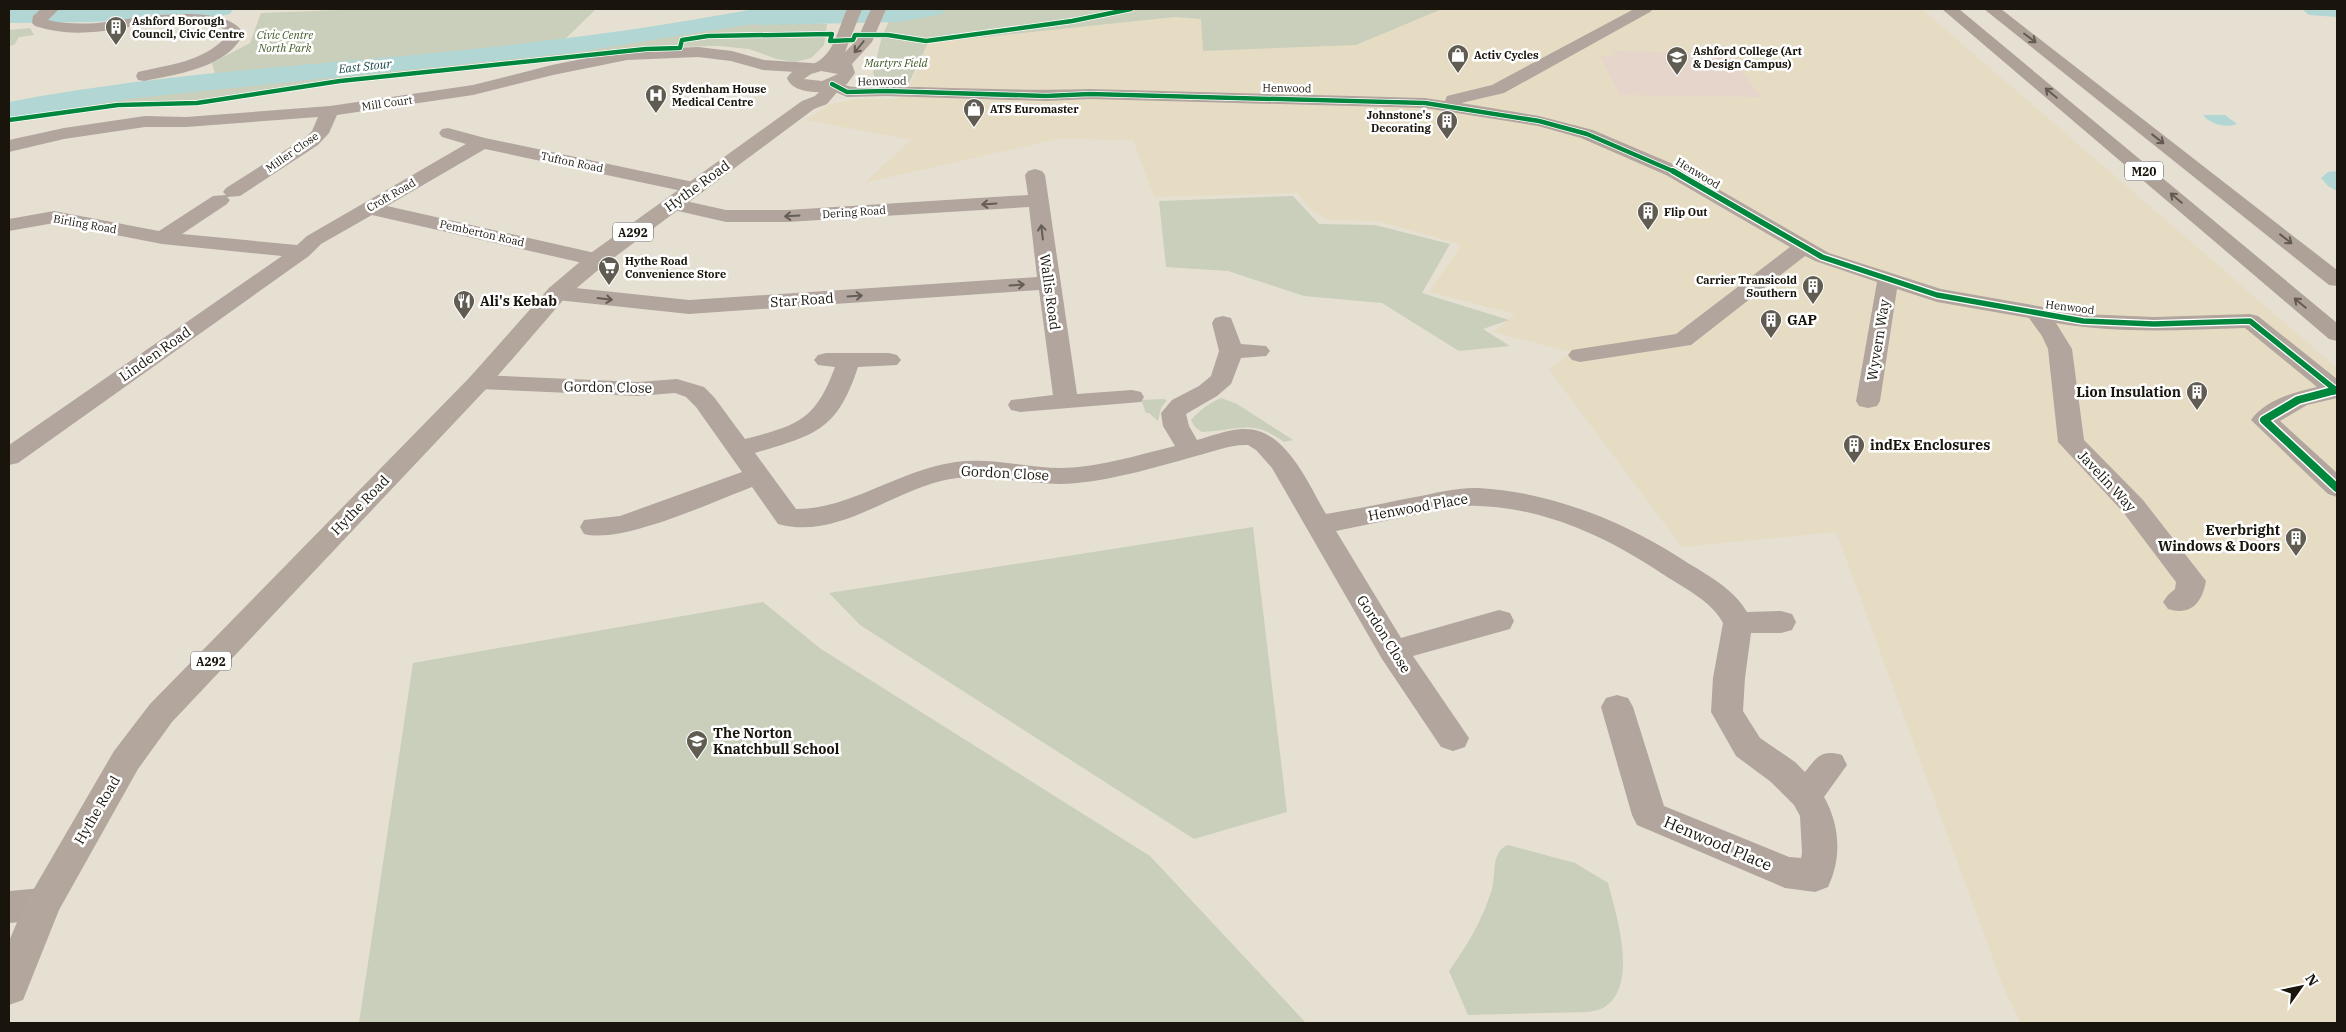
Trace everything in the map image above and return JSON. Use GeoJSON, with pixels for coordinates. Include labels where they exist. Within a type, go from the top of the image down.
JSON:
{"type":"FeatureCollection","features":[{"type":"Feature","properties":{"kind":"highway","name":"M20"},"geometry":{"type":"LineString","coordinates":[[1950,9],[2337,334]]}},
{"type":"Feature","properties":{"kind":"highway","name":"M20"},"geometry":{"type":"LineString","coordinates":[[1992,9],[2337,280]]}},
{"type":"Feature","properties":{"kind":"main road"},"geometry":{"type":"LineString","coordinates":[[852,14],[838,51],[816,67],[796,75],[820,90],[843,79],[846,72],[844,63],[864,42],[876,14]]}},
{"type":"Feature","properties":{"kind":"main road"},"geometry":{"type":"LineString","coordinates":[[816,67],[835,67],[846,72]]}},
{"type":"Feature","properties":{"kind":"main road","name":"Hythe Road"},"geometry":{"type":"LineString","coordinates":[[9,987],[26,906],[126,760],[161,713],[479,382],[557,293],[596,260],[696,188],[820,90]]}},
{"type":"Feature","properties":{"kind":"street","name":"Henwood"},"geometry":{"type":"LineString","coordinates":[[1425,103],[1464,99],[1498,90],[1645,9]]}},
{"type":"Feature","properties":{"kind":"street"},"geometry":{"type":"LineString","coordinates":[[53,12],[40,23],[54,28],[85,28],[180,17],[221,21],[231,26],[235,31],[235,38],[218,52],[184,67],[144,76]]}},
{"type":"Feature","properties":{"kind":"street","name":"Mill Court"},"geometry":{"type":"LineString","coordinates":[[9,146],[62,134],[137,122],[171,119],[186,122],[330,111],[472,90],[552,70],[627,55],[698,52],[732,56],[763,65],[816,67]]}},
{"type":"Feature","properties":{"kind":"street","name":"Mill Court"},"geometry":{"type":"LineString","coordinates":[[763,65],[771,72],[820,90]]}},
{"type":"Feature","properties":{"kind":"street","name":"Henwood"},"geometry":{"type":"LineString","coordinates":[[846,72],[865,84],[886,91]]}},
{"type":"Feature","properties":{"kind":"street","name":"Henwood"},"geometry":{"type":"LineString","coordinates":[[820,90],[1046,96],[1090,94],[1425,103],[1492,112],[1554,124],[1619,146],[1673,171],[1822,257],[1937,296],[2082,321],[2154,324],[2250,321],[2336,391],[2306,396],[2283,406],[2264,420],[2337,488]]}},
{"type":"Feature","properties":{"kind":"street"},"geometry":{"type":"LineString","coordinates":[[1492,112],[1498,90]]}},
{"type":"Feature","properties":{"kind":"street","name":"Miller Close"},"geometry":{"type":"LineString","coordinates":[[162,238],[228,190],[312,141],[320,133],[330,111]]}},
{"type":"Feature","properties":{"kind":"street","name":"Tufton Road"},"geometry":{"type":"LineString","coordinates":[[448,134],[482,143],[696,188]]}},
{"type":"Feature","properties":{"kind":"street","name":"Croft Road"},"geometry":{"type":"LineString","coordinates":[[302,252],[314,240],[482,143]]}},
{"type":"Feature","properties":{"kind":"street","name":"Dering Road"},"geometry":{"type":"LineString","coordinates":[[672,204],[726,216],[787,216],[1040,184]]}},
{"type":"Feature","properties":{"kind":"street","name":"Wallis Road"},"geometry":{"type":"LineString","coordinates":[[1040,184],[1047,274],[1066,402]]}},
{"type":"Feature","properties":{"kind":"street","name":"Pemberton Road"},"geometry":{"type":"LineString","coordinates":[[369,208],[596,260]]}},
{"type":"Feature","properties":{"kind":"street","name":"Birling Road"},"geometry":{"type":"LineString","coordinates":[[9,225],[54,217],[162,238],[302,252]]}},
{"type":"Feature","properties":{"kind":"street"},"geometry":{"type":"LineString","coordinates":[[1580,355],[1683,340],[1804,247]]}},
{"type":"Feature","properties":{"kind":"street","name":"Linden Road"},"geometry":{"type":"LineString","coordinates":[[9,457],[302,252]]}},
{"type":"Feature","properties":{"kind":"street","name":"Star Road"},"geometry":{"type":"LineString","coordinates":[[557,293],[689,307],[1047,274]]}},
{"type":"Feature","properties":{"kind":"street","name":"Wyvern Way"},"geometry":{"type":"LineString","coordinates":[[1868,401],[1888,279]]}},
{"type":"Feature","properties":{"kind":"street","name":"Javelin Way"},"geometry":{"type":"LineString","coordinates":[[2037,314],[2053,335],[2060,349],[2071,442],[2133,506],[2191,581],[2189,594],[2178,602]]}},
{"type":"Feature","properties":{"kind":"street"},"geometry":{"type":"LineString","coordinates":[[1190,450],[1176,426],[1173,413],[1181,405],[1217,385],[1222,379],[1231,351],[1223,323]]}},
{"type":"Feature","properties":{"kind":"street"},"geometry":{"type":"LineString","coordinates":[[1231,351],[1258,351]]}},
{"type":"Feature","properties":{"kind":"street"},"geometry":{"type":"LineString","coordinates":[[739,449],[809,425],[825,412],[840,385],[838,360],[889,360]]}},
{"type":"Feature","properties":{"kind":"street","name":"Gordon Close"},"geometry":{"type":"LineString","coordinates":[[479,382],[638,389],[677,386],[695,392],[705,402],[788,518],[804,520],[829,514],[928,476],[957,470],[981,470],[1033,476],[1079,475],[1241,437],[1260,439],[1267,444],[1283,465],[1392,651],[1453,738]]}},
{"type":"Feature","properties":{"kind":"street"},"geometry":{"type":"LineString","coordinates":[[1020,405],[1132,397]]}},
{"type":"Feature","properties":{"kind":"street"},"geometry":{"type":"LineString","coordinates":[[594,527],[623,525],[757,476]]}},
{"type":"Feature","properties":{"kind":"street","name":"Henwood Place"},"geometry":{"type":"LineString","coordinates":[[1319,525],[1426,503],[1478,497],[1525,502],[1610,520],[1642,546],[1713,593],[1732,612],[1738,624],[1729,678],[1727,712],[1748,747],[1783,772],[1806,795],[1817,816],[1820,853],[1814,876],[1785,872],[1649,815],[1617,707]]}},
{"type":"Feature","properties":{"kind":"street"},"geometry":{"type":"LineString","coordinates":[[1392,651],[1499,621]]}},
{"type":"Feature","properties":{"kind":"street"},"geometry":{"type":"LineString","coordinates":[[1738,624],[1781,622]]}},
{"type":"Feature","properties":{"kind":"street"},"geometry":{"type":"LineString","coordinates":[[1806,795],[1830,765]]}},
{"type":"Feature","properties":{"kind":"shaded area"},"geometry":{"type":"Polygon","coordinates":[[[74,9],[216,9],[66,15],[74,9]]]}},
{"type":"Feature","properties":{"kind":"shaded area"},"geometry":{"type":"Polygon","coordinates":[[[1420,9],[1922,9],[2337,368],[2337,1023],[2021,1023],[2004,989],[1836,532],[1682,547],[1549,370],[1570,352],[1494,332],[1515,314],[1429,292],[1457,252],[1460,244],[1377,221],[1329,220],[1312,211],[1297,193],[1154,197],[1133,140],[1058,139],[864,183],[911,140],[805,120],[830,104],[857,99],[897,99],[912,80],[928,43],[1175,17],[1202,18],[1204,51],[1363,43],[1420,9]]]}},
{"type":"Feature","properties":{"kind":"shaded area","name":"Ashford College (Art & Design Campus)"},"geometry":{"type":"Polygon","coordinates":[[[1704,45],[1723,46],[1761,97],[1620,95],[1600,56],[1615,56],[1612,51],[1709,53],[1704,45]]]}},
{"type":"Feature","properties":{"kind":"green space","name":"Civic Centre North Park"},"geometry":{"type":"Polygon","coordinates":[[[368,9],[596,9],[557,47],[216,78],[212,63],[250,43],[261,13],[368,9]]]}},
{"type":"Feature","properties":{"kind":"green space","name":"Martyrs Field"},"geometry":{"type":"Polygon","coordinates":[[[895,9],[1442,9],[1356,45],[1203,51],[1201,19],[1175,17],[928,43],[908,85],[887,83],[876,79],[873,73],[882,36],[895,9]]]}},
{"type":"Feature","properties":{"kind":"green space"},"geometry":{"type":"Polygon","coordinates":[[[786,22],[827,24],[824,45],[811,58],[795,62],[777,59],[749,49],[718,46],[666,47],[531,64],[308,86],[194,102],[122,102],[9,118],[9,111],[97,94],[170,84],[526,53],[686,33],[721,25],[786,22]]]}},
{"type":"Feature","properties":{"kind":"green space"},"geometry":{"type":"Polygon","coordinates":[[[30,28],[34,35],[19,37],[14,45],[9,46],[9,30],[30,28]]]}},
{"type":"Feature","properties":{"kind":"green space"},"geometry":{"type":"Polygon","coordinates":[[[1293,196],[1319,224],[1375,225],[1450,244],[1422,293],[1509,320],[1483,329],[1510,346],[1459,351],[1382,303],[1304,296],[1228,271],[1166,267],[1159,201],[1293,196]]]}},
{"type":"Feature","properties":{"kind":"green space"},"geometry":{"type":"Polygon","coordinates":[[[1221,398],[1237,404],[1293,440],[1284,442],[1263,430],[1253,428],[1202,432],[1195,427],[1191,420],[1204,408],[1221,398]]]}},
{"type":"Feature","properties":{"kind":"green space"},"geometry":{"type":"Polygon","coordinates":[[[1141,400],[1167,400],[1161,408],[1158,421],[1149,413],[1146,413],[1141,400]]]}},
{"type":"Feature","properties":{"kind":"green space"},"geometry":{"type":"Polygon","coordinates":[[[1253,527],[1287,812],[1194,839],[860,625],[829,593],[1253,527]]]}},
{"type":"Feature","properties":{"kind":"green space","name":"The Norton Knatchbull School"},"geometry":{"type":"Polygon","coordinates":[[[763,602],[821,649],[1150,856],[1306,1023],[359,1023],[413,663],[763,602]]]}},
{"type":"Feature","properties":{"kind":"green space"},"geometry":{"type":"Polygon","coordinates":[[[1508,845],[1575,863],[1608,883],[1620,931],[1623,967],[1621,984],[1614,998],[1603,1008],[1588,1012],[1468,1015],[1449,971],[1479,922],[1492,889],[1495,864],[1499,852],[1508,845]]]}},
{"type":"Feature","properties":{"kind":"water"},"geometry":{"type":"Polygon","coordinates":[[[2302,9],[2337,9],[2337,17],[2309,15],[2302,9]]]}},
{"type":"Feature","properties":{"kind":"water"},"geometry":{"type":"Polygon","coordinates":[[[2203,115],[2225,115],[2237,124],[2219,125],[2203,115]]]}},
{"type":"Feature","properties":{"kind":"water"},"geometry":{"type":"Polygon","coordinates":[[[2337,171],[2337,191],[2328,186],[2321,178],[2328,172],[2337,171]]]}},
{"type":"Feature","properties":{"kind":"waterway"},"geometry":{"type":"LineString","coordinates":[[9,16],[90,15],[221,9]]}},
{"type":"Feature","properties":{"kind":"waterway","name":"East Stour"},"geometry":{"type":"LineString","coordinates":[[9,110],[94,95],[136,90],[459,58],[625,38],[791,9]]}},
{"type":"Feature","properties":{"kind":"waterway","name":"East Stour"},"geometry":{"type":"LineString","coordinates":[[760,18],[899,15],[933,9]]}},
{"type":"Feature","properties":{"kind":"cycle path"},"geometry":{"type":"LineString","coordinates":[[9,120],[118,105],[197,103],[340,81],[646,49],[680,48],[682,40],[708,36],[832,34],[830,41],[853,40],[855,35],[888,35],[926,41],[1072,21],[1131,9]]}},
{"type":"Feature","properties":{"kind":"cycle path"},"geometry":{"type":"LineString","coordinates":[[832,84],[847,92],[886,91],[1046,96],[1090,94],[1425,103],[1539,121],[1587,134],[1673,171],[1822,257],[1937,295],[2083,321],[2154,324],[2250,321],[2337,391],[2298,400],[2264,420],[2337,488]]}},
{"type":"Feature","properties":{"kind":"place","name":"Ashford Borough Council, Civic Centre"},"geometry":{"type":"Point","coordinates":[116,46]}},
{"type":"Feature","properties":{"kind":"place","name":"Activ Cycles"},"geometry":{"type":"Point","coordinates":[1458,74]}},
{"type":"Feature","properties":{"kind":"place","name":"Ashford College (Art & Design Campus)"},"geometry":{"type":"Point","coordinates":[1677,76]}},
{"type":"Feature","properties":{"kind":"place","name":"Sydenham House Medical Centre"},"geometry":{"type":"Point","coordinates":[656,114]}},
{"type":"Feature","properties":{"kind":"place","name":"ATS Euromaster"},"geometry":{"type":"Point","coordinates":[974,128]}},
{"type":"Feature","properties":{"kind":"place","name":"Johnstone's Decorating"},"geometry":{"type":"Point","coordinates":[1447,140]}},
{"type":"Feature","properties":{"kind":"place","name":"Flip Out"},"geometry":{"type":"Point","coordinates":[1648,231]}},
{"type":"Feature","properties":{"kind":"place","name":"Hythe Road Convenience Store"},"geometry":{"type":"Point","coordinates":[609,286]}},
{"type":"Feature","properties":{"kind":"place","name":"Carrier Transicold Southern"},"geometry":{"type":"Point","coordinates":[1813,305]}},
{"type":"Feature","properties":{"kind":"place","name":"Ali's Kebab"},"geometry":{"type":"Point","coordinates":[464,320]}},
{"type":"Feature","properties":{"kind":"place","name":"GAP"},"geometry":{"type":"Point","coordinates":[1771,339]}},
{"type":"Feature","properties":{"kind":"place","name":"Lion Insulation"},"geometry":{"type":"Point","coordinates":[2197,411]}},
{"type":"Feature","properties":{"kind":"place","name":"indEx Enclosures"},"geometry":{"type":"Point","coordinates":[1854,464]}},
{"type":"Feature","properties":{"kind":"place","name":"Everbright Windows & Doors"},"geometry":{"type":"Point","coordinates":[2296,557]}},
{"type":"Feature","properties":{"kind":"place","name":"The Norton Knatchbull School"},"geometry":{"type":"Point","coordinates":[697,760]}}]}
